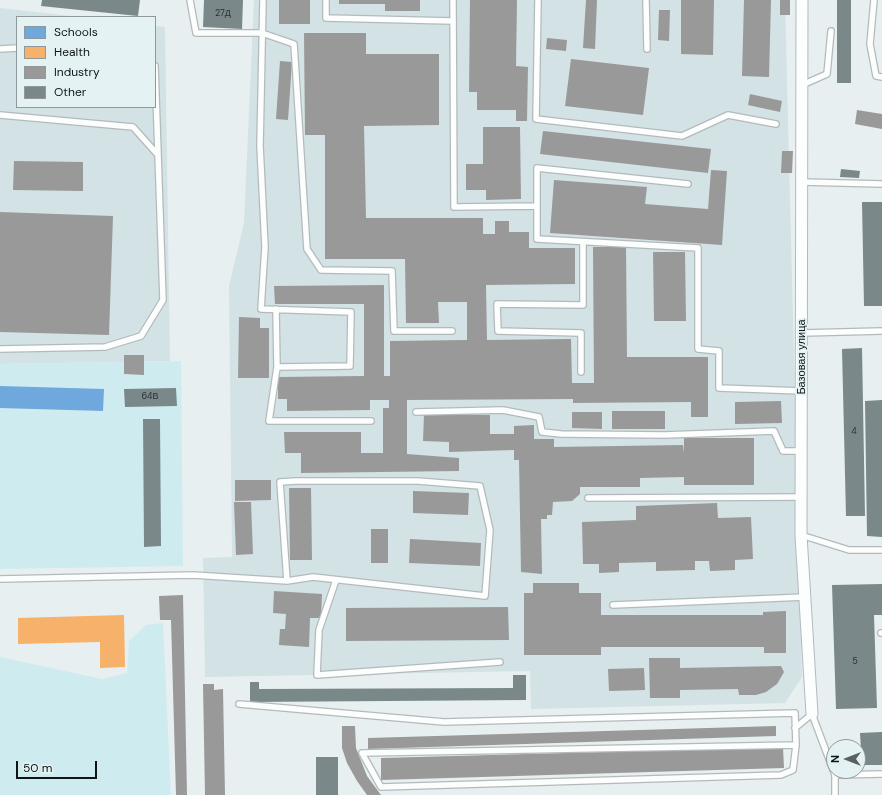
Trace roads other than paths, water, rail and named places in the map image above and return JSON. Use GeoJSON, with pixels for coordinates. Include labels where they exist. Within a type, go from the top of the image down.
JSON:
{"type":"FeatureCollection","features":[{"type":"Feature","properties":{"kind":"street","name":"Базовая улица"},"geometry":{"type":"LineString","coordinates":[[802,0],[801,535],[812,714]]}},
{"type":"Feature","properties":{"kind":"lane"},"geometry":{"type":"LineString","coordinates":[[190,0],[196,33],[262,33],[294,44],[307,249],[321,270],[392,271],[394,331],[452,331]]}},
{"type":"Feature","properties":{"kind":"lane"},"geometry":{"type":"LineString","coordinates":[[262,0],[260,146],[265,246],[261,309],[351,312],[350,366],[277,367]]}},
{"type":"Feature","properties":{"kind":"lane"},"geometry":{"type":"LineString","coordinates":[[326,0],[326,18],[452,20]]}},
{"type":"Feature","properties":{"kind":"lane"},"geometry":{"type":"LineString","coordinates":[[453,0],[454,207],[537,206]]}},
{"type":"Feature","properties":{"kind":"lane"},"geometry":{"type":"LineString","coordinates":[[538,0],[536,119],[682,136],[728,115],[776,124]]}},
{"type":"Feature","properties":{"kind":"lane"},"geometry":{"type":"LineString","coordinates":[[646,0],[647,50]]}},
{"type":"Feature","properties":{"kind":"lane"},"geometry":{"type":"LineString","coordinates":[[874,0],[870,44],[876,76],[882,77]]}},
{"type":"Feature","properties":{"kind":"lane"},"geometry":{"type":"LineString","coordinates":[[802,85],[827,74],[831,31]]}},
{"type":"Feature","properties":{"kind":"lane"},"geometry":{"type":"LineString","coordinates":[[0,49],[16,48]]}},
{"type":"Feature","properties":{"kind":"lane"},"geometry":{"type":"LineString","coordinates":[[0,349],[105,347],[141,336],[163,300],[156,96]]}},
{"type":"Feature","properties":{"kind":"lane"},"geometry":{"type":"LineString","coordinates":[[0,115],[133,127],[158,155]]}},
{"type":"Feature","properties":{"kind":"lane"},"geometry":{"type":"LineString","coordinates":[[688,184],[537,168],[537,239],[698,248],[698,349],[718,351],[719,388],[802,391]]}},
{"type":"Feature","properties":{"kind":"lane"},"geometry":{"type":"LineString","coordinates":[[802,182],[882,184]]}},
{"type":"Feature","properties":{"kind":"lane"},"geometry":{"type":"LineString","coordinates":[[580,372],[580,332],[498,331],[497,304],[583,305],[583,242]]}},
{"type":"Feature","properties":{"kind":"lane"},"geometry":{"type":"LineString","coordinates":[[276,310],[277,367],[269,421],[371,421]]}},
{"type":"Feature","properties":{"kind":"lane"},"geometry":{"type":"LineString","coordinates":[[802,333],[882,331]]}},
{"type":"Feature","properties":{"kind":"lane"},"geometry":{"type":"LineString","coordinates":[[416,412],[503,410],[539,417],[542,432],[561,434],[665,435],[774,431],[783,451],[802,452]]}},
{"type":"Feature","properties":{"kind":"lane"},"geometry":{"type":"LineString","coordinates":[[0,579],[193,575],[287,581],[313,577],[485,596],[490,530],[480,486],[418,481],[296,480],[280,482],[287,581]]}},
{"type":"Feature","properties":{"kind":"lane"},"geometry":{"type":"LineString","coordinates":[[588,498],[802,497]]}},
{"type":"Feature","properties":{"kind":"lane"},"geometry":{"type":"LineString","coordinates":[[801,535],[849,550],[882,550]]}},
{"type":"Feature","properties":{"kind":"lane"},"geometry":{"type":"LineString","coordinates":[[336,580],[319,630],[317,675],[500,662]]}},
{"type":"Feature","properties":{"kind":"lane"},"geometry":{"type":"LineString","coordinates":[[613,605],[805,597]]}},
{"type":"Feature","properties":{"kind":"lane"},"geometry":{"type":"LineString","coordinates":[[239,704],[444,722],[795,713],[796,744],[793,770],[781,775],[381,787],[362,754],[796,744]]}},
{"type":"Feature","properties":{"kind":"lane"},"geometry":{"type":"LineString","coordinates":[[795,728],[812,714],[826,751]]}},
{"type":"Feature","properties":{"kind":"lane"},"geometry":{"type":"LineString","coordinates":[[866,774],[882,774]]}},
{"type":"Feature","properties":{"kind":"lane"},"geometry":{"type":"LineString","coordinates":[[835,779],[835,795]]}}]}
